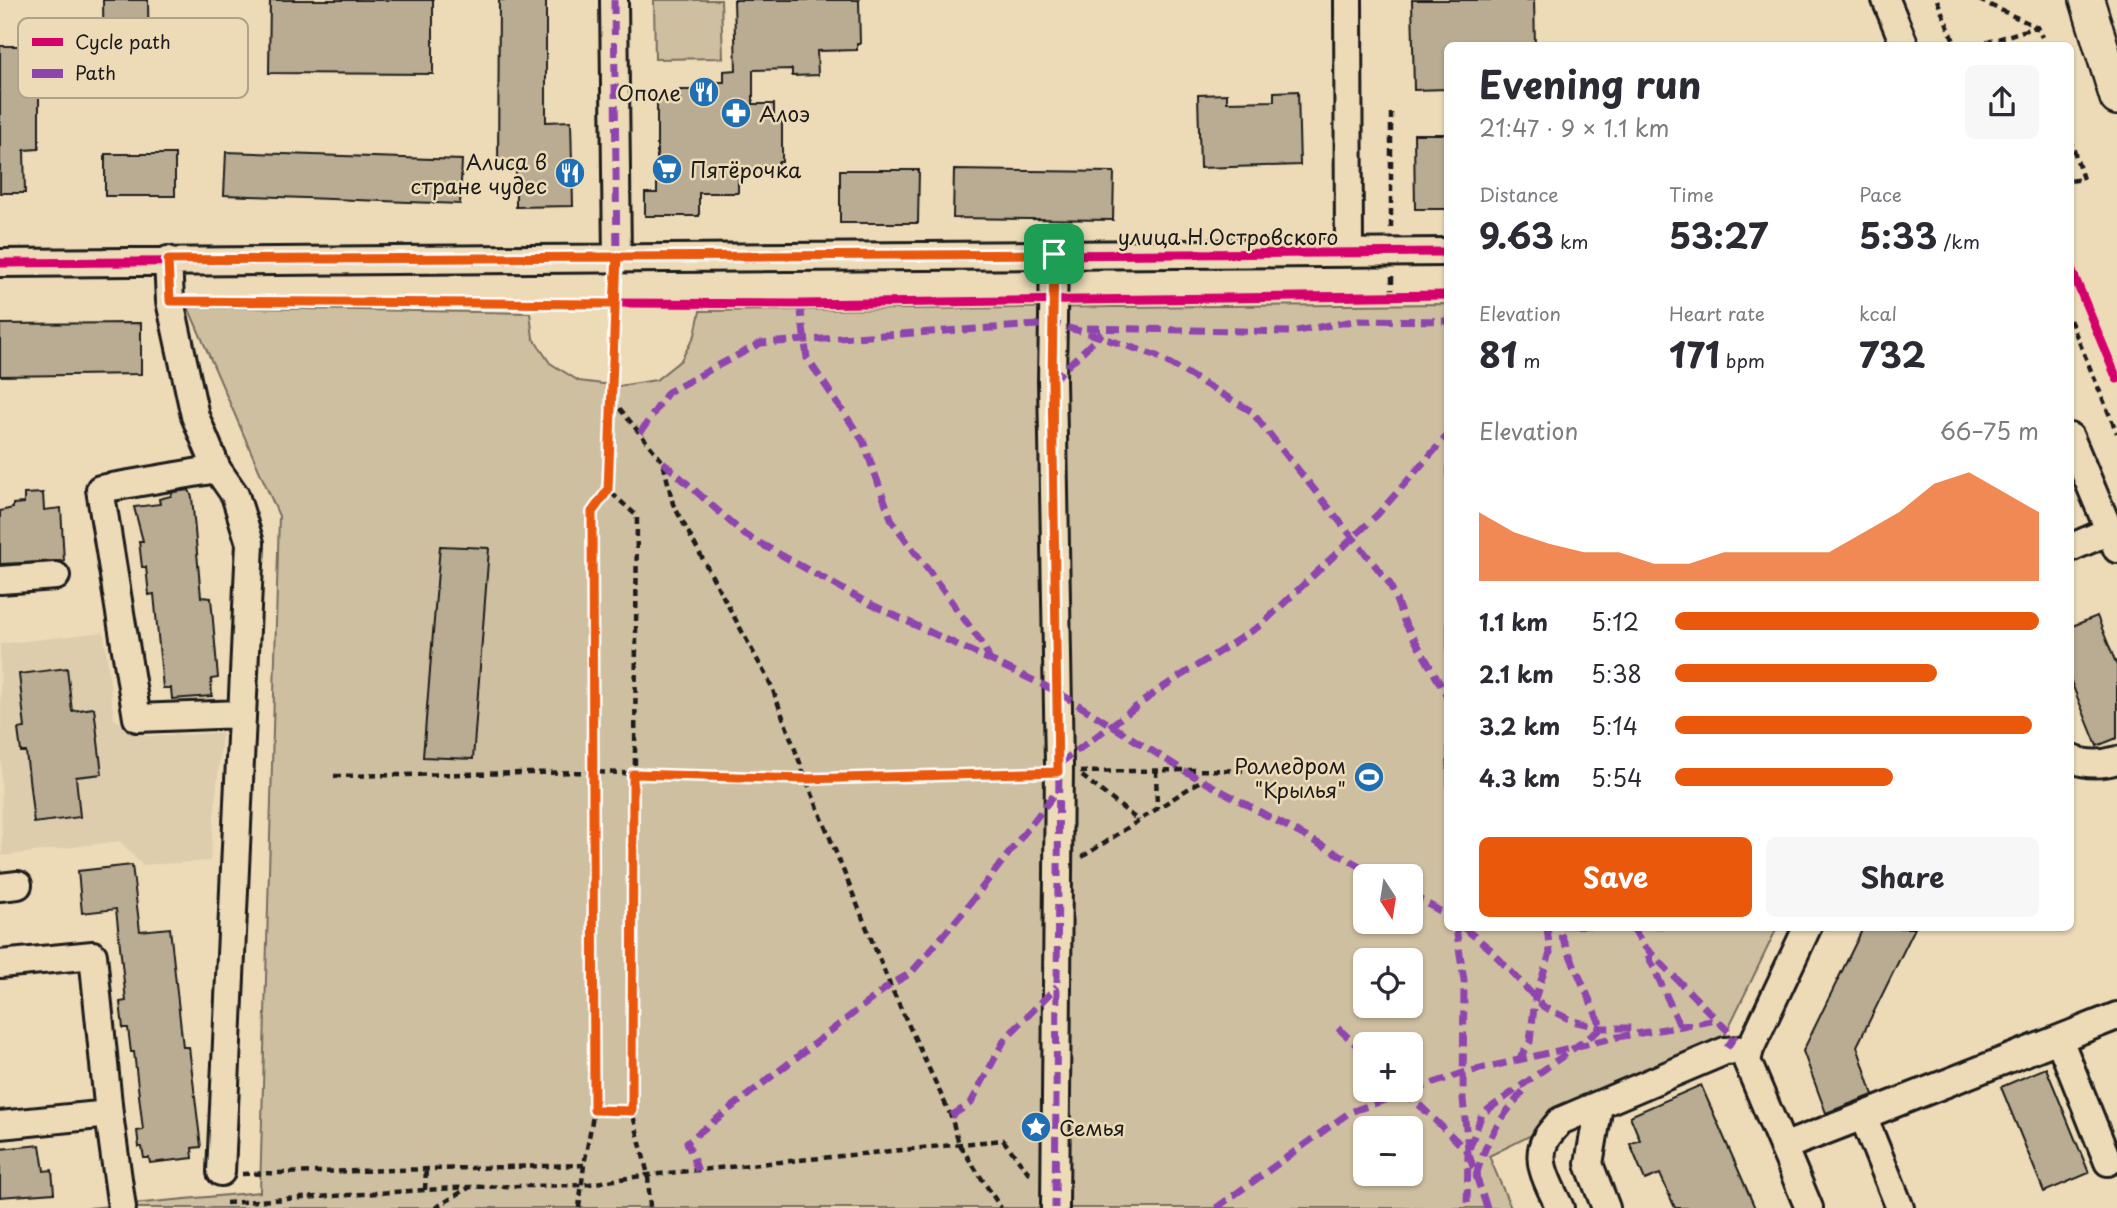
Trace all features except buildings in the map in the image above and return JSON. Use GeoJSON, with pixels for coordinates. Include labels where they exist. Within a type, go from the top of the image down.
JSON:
{"type":"FeatureCollection","features":[{"type":"Feature","properties":{"kind":"main road"},"geometry":{"type":"LineString","coordinates":[[2087,0],[2117,98]]}},
{"type":"Feature","properties":{"kind":"street"},"geometry":{"type":"LineString","coordinates":[[614,0],[617,257]]}},
{"type":"Feature","properties":{"kind":"street"},"geometry":{"type":"LineString","coordinates":[[1348,0],[1349,253]]}},
{"type":"Feature","properties":{"kind":"street"},"geometry":{"type":"LineString","coordinates":[[1886,0],[1903,42]]}},
{"type":"Feature","properties":{"kind":"street","name":"улица Н.Островского"},"geometry":{"type":"LineString","coordinates":[[0,262],[1444,252]]}},
{"type":"Feature","properties":{"kind":"street"},"geometry":{"type":"LineString","coordinates":[[1054,254],[1052,395],[1058,772],[1055,1208]]}},
{"type":"Feature","properties":{"kind":"street"},"geometry":{"type":"LineString","coordinates":[[168,260],[170,301],[195,416],[217,469],[235,495],[250,542],[242,714],[230,1173]]}},
{"type":"Feature","properties":{"kind":"street"},"geometry":{"type":"LineString","coordinates":[[2074,447],[2113,540],[2074,547]]}},
{"type":"Feature","properties":{"kind":"street"},"geometry":{"type":"LineString","coordinates":[[217,469],[100,489],[136,718],[242,714]]}},
{"type":"Feature","properties":{"kind":"street"},"geometry":{"type":"LineString","coordinates":[[0,580],[57,576]]}},
{"type":"Feature","properties":{"kind":"street"},"geometry":{"type":"LineString","coordinates":[[2074,759],[2105,764],[2117,760]]}},
{"type":"Feature","properties":{"kind":"street"},"geometry":{"type":"LineString","coordinates":[[1806,931],[1749,1049],[1748,1068],[1809,1208]]}},
{"type":"Feature","properties":{"kind":"street"},"geometry":{"type":"LineString","coordinates":[[0,964],[93,955],[109,1114],[122,1208]]}},
{"type":"Feature","properties":{"kind":"street"},"geometry":{"type":"LineString","coordinates":[[1783,1147],[2117,1016]]}},
{"type":"Feature","properties":{"kind":"street"},"geometry":{"type":"LineString","coordinates":[[2059,1039],[2108,1162]]}},
{"type":"Feature","properties":{"kind":"street"},"geometry":{"type":"LineString","coordinates":[[1560,1208],[1542,1166],[1541,1156],[1545,1140],[1560,1121],[1725,1051],[1749,1049]]}},
{"type":"Feature","properties":{"kind":"street"},"geometry":{"type":"LineString","coordinates":[[1599,1105],[1589,1164],[1606,1208]]}},
{"type":"Feature","properties":{"kind":"street"},"geometry":{"type":"LineString","coordinates":[[0,1125],[109,1114]]}},
{"type":"Feature","properties":{"kind":"street"},"geometry":{"type":"LineString","coordinates":[[1863,1116],[1900,1208]]}},
{"type":"Feature","properties":{"kind":"path"},"geometry":{"type":"LineString","coordinates":[[1937,0],[1954,42]]}},
{"type":"Feature","properties":{"kind":"path"},"geometry":{"type":"LineString","coordinates":[[1979,0],[2037,27],[2042,37]]}},
{"type":"Feature","properties":{"kind":"path"},"geometry":{"type":"LineString","coordinates":[[1987,42],[2037,27]]}},
{"type":"Feature","properties":{"kind":"path"},"geometry":{"type":"LineString","coordinates":[[1972,33],[1976,42]]}},
{"type":"Feature","properties":{"kind":"path"},"geometry":{"type":"LineString","coordinates":[[1391,113],[1391,225]]}},
{"type":"Feature","properties":{"kind":"path"},"geometry":{"type":"LineString","coordinates":[[2074,151],[2083,179],[2074,180]]}},
{"type":"Feature","properties":{"kind":"path"},"geometry":{"type":"LineString","coordinates":[[579,1208],[594,1110],[592,512],[608,490],[617,257]]}},
{"type":"Feature","properties":{"kind":"path"},"geometry":{"type":"LineString","coordinates":[[170,301],[614,304],[1054,302],[1444,295]]}},
{"type":"Feature","properties":{"kind":"path"},"geometry":{"type":"LineString","coordinates":[[2074,330],[2117,433]]}},
{"type":"Feature","properties":{"kind":"path"},"geometry":{"type":"LineString","coordinates":[[611,398],[663,462],[673,505],[771,685],[806,779],[890,985],[951,1115],[959,1144],[1001,1208]]}},
{"type":"Feature","properties":{"kind":"path"},"geometry":{"type":"LineString","coordinates":[[608,490],[637,516],[632,1111],[648,1175],[650,1208]]}},
{"type":"Feature","properties":{"kind":"path"},"geometry":{"type":"LineString","coordinates":[[1156,770],[1157,809]]}},
{"type":"Feature","properties":{"kind":"path"},"geometry":{"type":"LineString","coordinates":[[1139,821],[1076,772],[1296,771]]}},
{"type":"Feature","properties":{"kind":"path"},"geometry":{"type":"LineString","coordinates":[[334,776],[592,772],[806,779],[1058,772]]}},
{"type":"Feature","properties":{"kind":"path"},"geometry":{"type":"LineString","coordinates":[[1057,873],[1202,780]]}},
{"type":"Feature","properties":{"kind":"path"},"geometry":{"type":"LineString","coordinates":[[594,1110],[632,1111]]}},
{"type":"Feature","properties":{"kind":"path"},"geometry":{"type":"LineString","coordinates":[[226,1203],[470,1187],[582,1185],[648,1175],[1003,1140],[1028,1172],[1055,1175]]}},
{"type":"Feature","properties":{"kind":"path"},"geometry":{"type":"LineString","coordinates":[[230,1173],[584,1166]]}},
{"type":"Feature","properties":{"kind":"path"},"geometry":{"type":"LineString","coordinates":[[425,1190],[426,1168]]}},
{"type":"Feature","properties":{"kind":"path"},"geometry":{"type":"LineString","coordinates":[[435,1208],[470,1187]]}},
{"type":"Feature","properties":{"kind":"shaded area"},"geometry":{"type":"Polygon","coordinates":[[[654,0],[721,0],[723,58],[655,59],[654,0]]]}},
{"type":"Feature","properties":{"kind":"shaded area"},"geometry":{"type":"Polygon","coordinates":[[[1444,304],[1444,931],[1776,931],[1722,1041],[1489,1156],[1511,1208],[89,1208],[260,1192],[279,516],[188,307],[530,313],[533,338],[550,363],[579,381],[619,386],[656,380],[681,360],[695,335],[700,311],[1444,304]]]}},
{"type":"Feature","properties":{"kind":"shaded area"},"geometry":{"type":"Polygon","coordinates":[[[104,632],[114,719],[147,736],[222,733],[210,861],[142,865],[120,841],[2,856],[0,644],[104,632]]]}},
{"type":"Feature","properties":{"kind":"marked path"},"geometry":{"type":"LineString","coordinates":[[614,0],[617,257]]}},
{"type":"Feature","properties":{"kind":"marked path"},"geometry":{"type":"LineString","coordinates":[[1054,254],[1052,381],[1059,764],[1055,1208]]}},
{"type":"Feature","properties":{"kind":"marked path"},"geometry":{"type":"LineString","coordinates":[[800,304],[807,358],[863,441],[892,521],[984,646],[990,661]]}},
{"type":"Feature","properties":{"kind":"marked path"},"geometry":{"type":"LineString","coordinates":[[1086,328],[1291,332],[1359,320],[1444,321]]}},
{"type":"Feature","properties":{"kind":"marked path"},"geometry":{"type":"LineString","coordinates":[[640,433],[668,392],[761,343],[1054,324],[1091,334],[1155,355],[1251,411],[1390,584],[1404,621],[1444,691]]}},
{"type":"Feature","properties":{"kind":"marked path"},"geometry":{"type":"LineString","coordinates":[[1052,381],[1102,333]]}},
{"type":"Feature","properties":{"kind":"marked path"},"geometry":{"type":"LineString","coordinates":[[1059,764],[1160,689],[1261,625],[1378,514],[1444,439]]}},
{"type":"Feature","properties":{"kind":"marked path"},"geometry":{"type":"LineString","coordinates":[[663,462],[745,535],[866,602],[1056,691],[1183,770],[1356,864]]}},
{"type":"Feature","properties":{"kind":"marked path"},"geometry":{"type":"LineString","coordinates":[[698,1171],[687,1142],[890,985],[911,973],[964,911],[1057,791]]}},
{"type":"Feature","properties":{"kind":"marked path"},"geometry":{"type":"LineString","coordinates":[[1423,901],[1444,913]]}},
{"type":"Feature","properties":{"kind":"marked path"},"geometry":{"type":"LineString","coordinates":[[1456,931],[1464,980],[1463,1099],[1468,1149]]}},
{"type":"Feature","properties":{"kind":"marked path"},"geometry":{"type":"LineString","coordinates":[[1468,931],[1489,948],[1544,1007],[1573,1021],[1602,1028],[1636,1028]]}},
{"type":"Feature","properties":{"kind":"marked path"},"geometry":{"type":"LineString","coordinates":[[1518,1061],[1530,1042],[1535,999],[1550,953],[1547,931]]}},
{"type":"Feature","properties":{"kind":"marked path"},"geometry":{"type":"LineString","coordinates":[[1487,1208],[1468,1152],[1482,1114],[1602,1028],[1559,931]]}},
{"type":"Feature","properties":{"kind":"marked path"},"geometry":{"type":"LineString","coordinates":[[1635,931],[1644,946],[1717,1020]]}},
{"type":"Feature","properties":{"kind":"marked path"},"geometry":{"type":"LineString","coordinates":[[1648,955],[1680,1026]]}},
{"type":"Feature","properties":{"kind":"marked path"},"geometry":{"type":"LineString","coordinates":[[951,1116],[971,1103],[1005,1039],[1057,986]]}},
{"type":"Feature","properties":{"kind":"marked path"},"geometry":{"type":"LineString","coordinates":[[1216,1208],[1350,1112],[1463,1073],[1612,1038],[1717,1020],[1734,1037],[1725,1051]]}},
{"type":"Feature","properties":{"kind":"marked path"},"geometry":{"type":"LineString","coordinates":[[1338,1028],[1353,1042]]}},
{"type":"Feature","properties":{"kind":"marked path"},"geometry":{"type":"LineString","coordinates":[[1476,1176],[1495,1130],[1525,1089]]}},
{"type":"Feature","properties":{"kind":"marked path"},"geometry":{"type":"LineString","coordinates":[[1416,1102],[1468,1152],[1467,1208]]}},
{"type":"Feature","properties":{"kind":"cycle path"},"geometry":{"type":"LineString","coordinates":[[0,263],[1444,252]]}},
{"type":"Feature","properties":{"kind":"cycle path"},"geometry":{"type":"LineString","coordinates":[[2074,276],[2117,379]]}},
{"type":"Feature","properties":{"kind":"cycle path"},"geometry":{"type":"LineString","coordinates":[[170,301],[800,304],[1444,295]]}},
{"type":"Feature","properties":{"kind":"place","name":"Ополе"},"geometry":{"type":"Point","coordinates":[704,92]}},
{"type":"Feature","properties":{"kind":"place","name":"Алоэ"},"geometry":{"type":"Point","coordinates":[736,113]}},
{"type":"Feature","properties":{"kind":"place","name":"Пятёрочка"},"geometry":{"type":"Point","coordinates":[667,169]}},
{"type":"Feature","properties":{"kind":"place","name":"Алиса в стране чудес"},"geometry":{"type":"Point","coordinates":[570,173]}},
{"type":"Feature","properties":{"kind":"place","name":"Ролледром \"Крылья\""},"geometry":{"type":"Point","coordinates":[1369,777]}},
{"type":"Feature","properties":{"kind":"place","name":"Семья"},"geometry":{"type":"Point","coordinates":[1036,1127]}},
{"type":"Feature","properties":{"kind":"route"},"geometry":{"type":"LineString","coordinates":[[1054,254],[617,257],[614,304],[170,301],[168,260],[617,257],[608,490],[592,512],[594,1110],[632,1111],[633,774],[806,779],[1058,772],[1052,381],[1054,254]]}}]}
